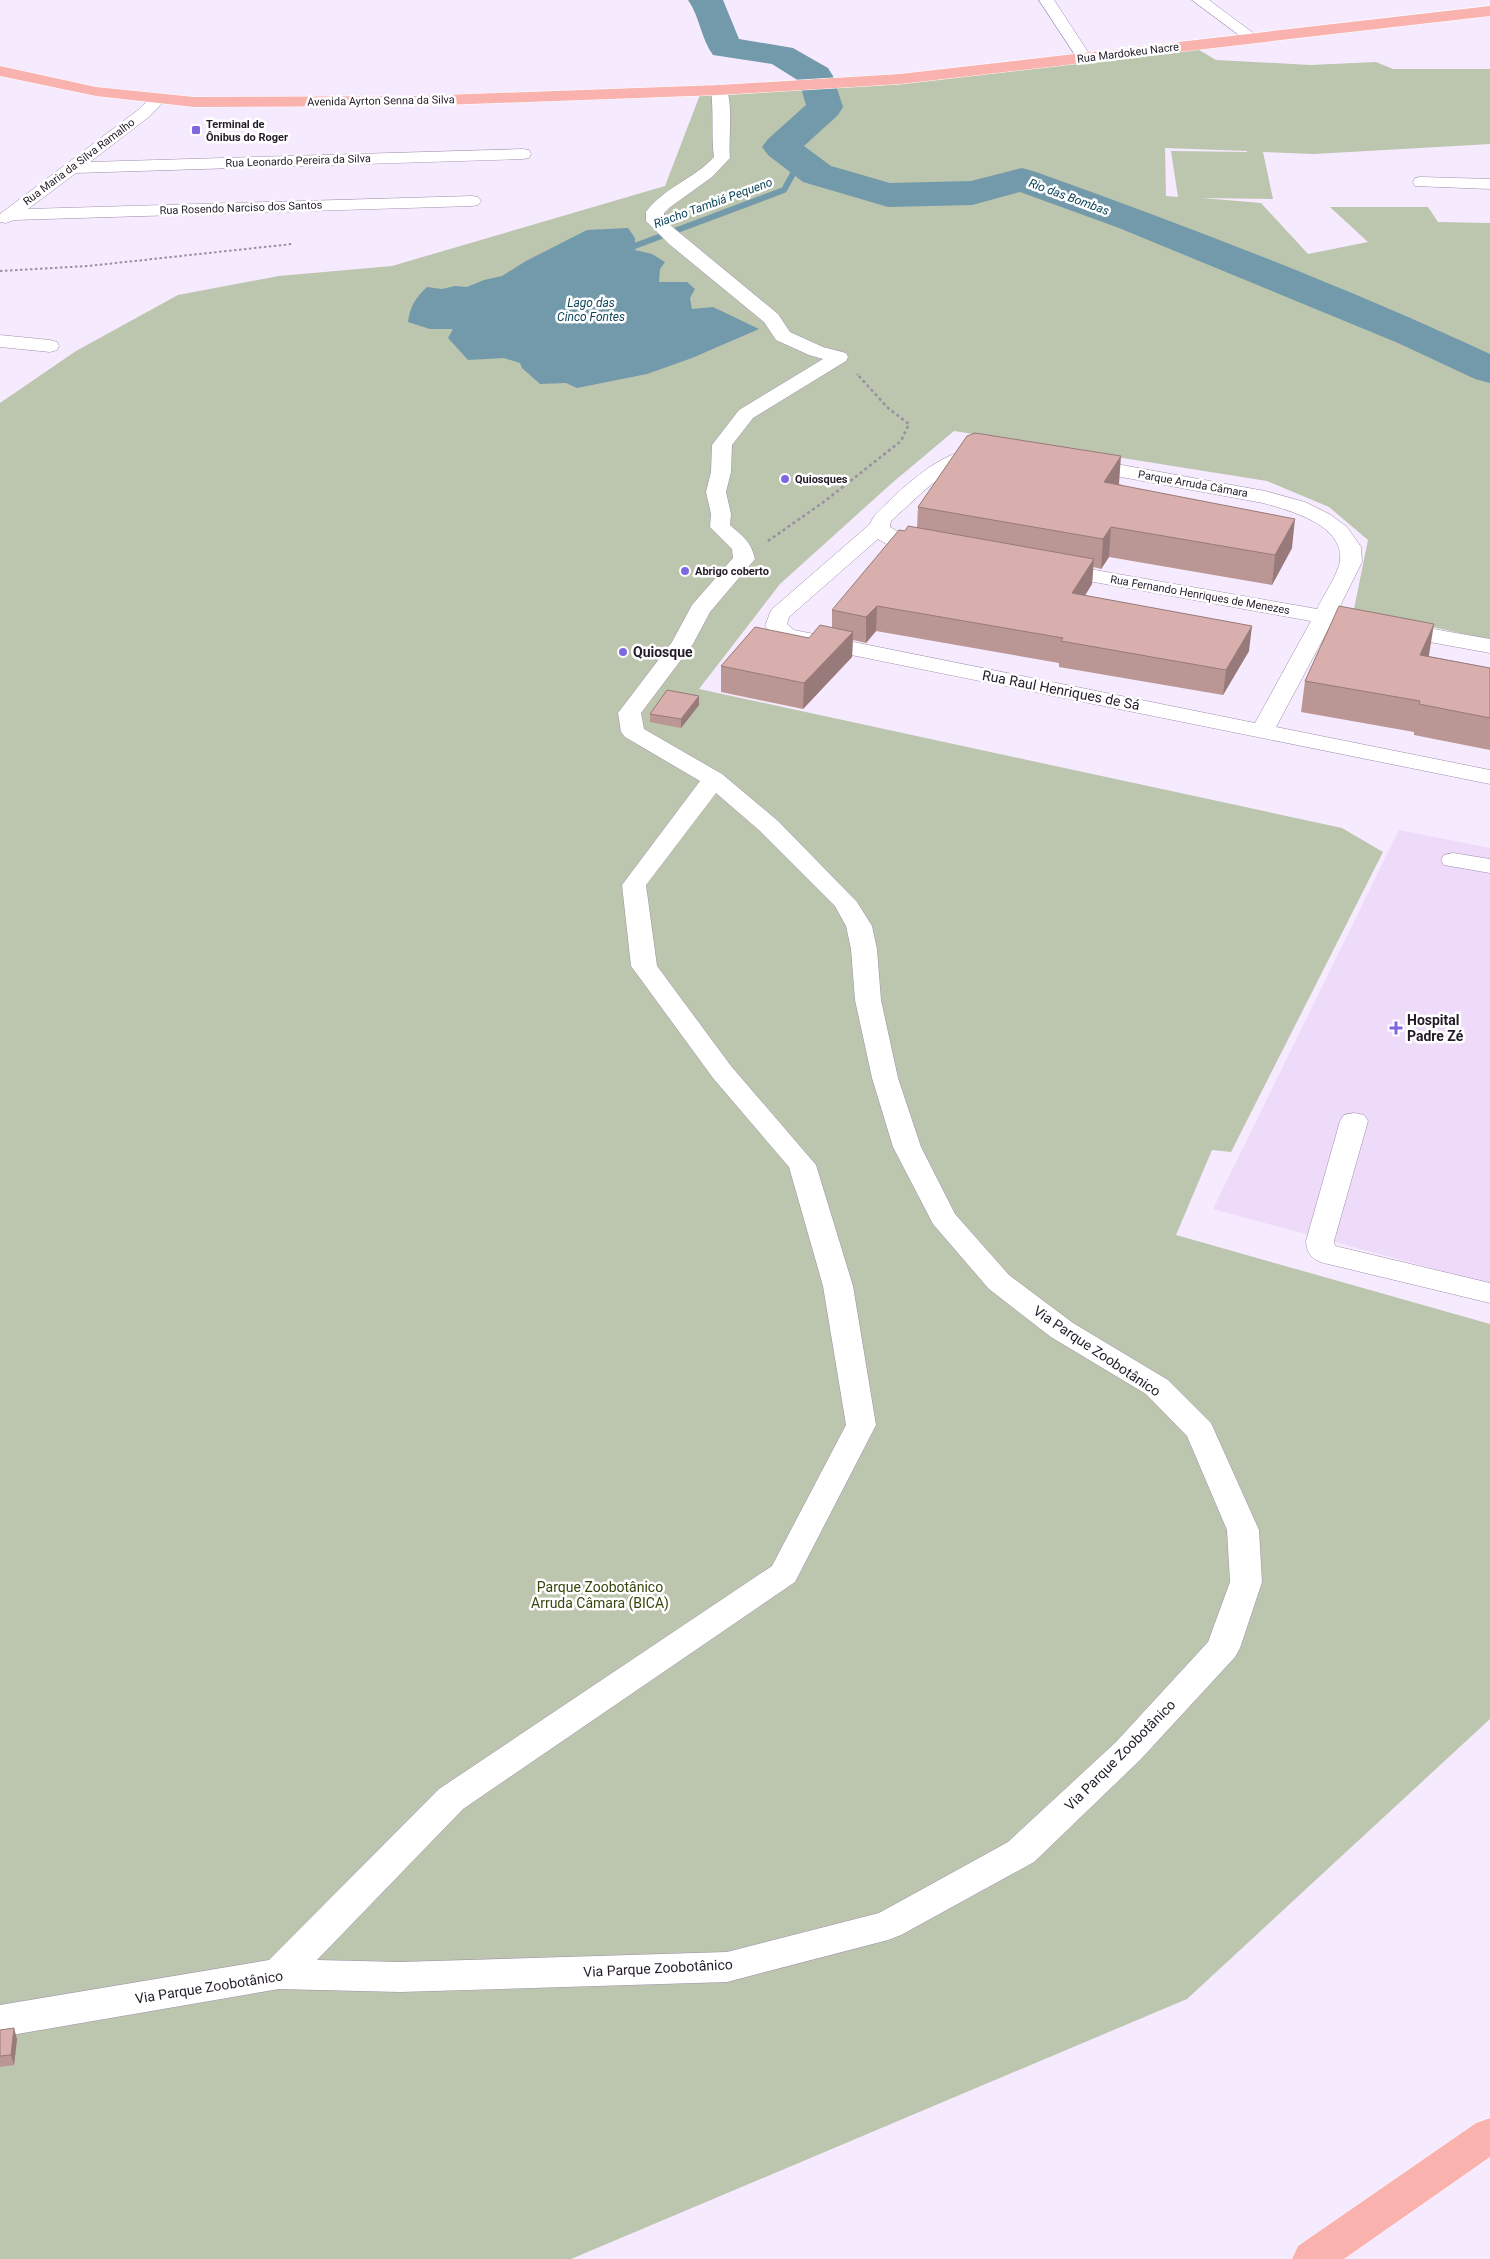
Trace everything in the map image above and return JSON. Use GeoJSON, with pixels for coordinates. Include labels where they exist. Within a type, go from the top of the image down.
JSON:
{"type":"FeatureCollection","features":[{"type":"Feature","properties":{"kind":"main road","name":"Rua Mardokeu Nacre"},"geometry":{"type":"LineString","coordinates":[[765,87],[900,79],[1490,11]]}},
{"type":"Feature","properties":{"kind":"main road","name":"Avenida Ayrton Senna da Silva"},"geometry":{"type":"LineString","coordinates":[[0,72],[157,100],[242,103],[389,101],[765,87]]}},
{"type":"Feature","properties":{"kind":"main road"},"geometry":{"type":"LineString","coordinates":[[1328,2254],[1490,2135]]}},
{"type":"Feature","properties":{"kind":"street"},"geometry":{"type":"LineString","coordinates":[[1046,0],[1065,26],[1084,58]]}},
{"type":"Feature","properties":{"kind":"street"},"geometry":{"type":"LineString","coordinates":[[1199,0],[1252,38]]}},
{"type":"Feature","properties":{"kind":"street"},"geometry":{"type":"LineString","coordinates":[[719,90],[722,112],[720,140],[722,158],[713,170],[661,204],[654,212],[655,221],[668,234],[772,318],[783,336],[816,352],[839,357]]}},
{"type":"Feature","properties":{"kind":"street","name":"Rua Maria da Silva Ramalho"},"geometry":{"type":"LineString","coordinates":[[5,219],[73,168],[157,100]]}},
{"type":"Feature","properties":{"kind":"street","name":"Rua Leonardo Pereira da Silva"},"geometry":{"type":"LineString","coordinates":[[73,168],[523,154]]}},
{"type":"Feature","properties":{"kind":"street"},"geometry":{"type":"LineString","coordinates":[[1421,182],[1490,184]]}},
{"type":"Feature","properties":{"kind":"street","name":"Rua Rosendo Narciso dos Santos"},"geometry":{"type":"LineString","coordinates":[[5,219],[472,201]]}},
{"type":"Feature","properties":{"kind":"street"},"geometry":{"type":"LineString","coordinates":[[0,341],[50,346]]}},
{"type":"Feature","properties":{"kind":"street"},"geometry":{"type":"LineString","coordinates":[[744,559],[742,547],[720,527],[721,514],[716,492],[721,472],[722,445],[746,414],[839,357]]}},
{"type":"Feature","properties":{"kind":"street"},"geometry":{"type":"LineString","coordinates":[[948,550],[909,543],[883,534],[879,527],[882,519],[944,464],[971,452],[1002,451]]}},
{"type":"Feature","properties":{"kind":"street","name":"Parque Arruda Câmara"},"geometry":{"type":"LineString","coordinates":[[1059,460],[1265,497],[1298,506],[1324,519],[1340,531],[1351,547],[1351,562],[1324,617],[1262,731]]}},
{"type":"Feature","properties":{"kind":"street","name":"Rua Raul Henriques de Sá"},"geometry":{"type":"LineString","coordinates":[[879,527],[779,615],[776,626],[787,635],[1490,777]]}},
{"type":"Feature","properties":{"kind":"street","name":"Via Parque Zoobotânico"},"geometry":{"type":"LineString","coordinates":[[0,2021],[280,1974],[400,1977],[727,1967],[888,1925],[1021,1852],[1128,1751],[1223,1648],[1246,1582],[1243,1530],[1200,1431],[1157,1387],[1062,1330],[999,1282],[943,1218],[907,1147],[885,1078],[868,1000],[864,949],[859,926],[845,902],[769,826],[714,779],[633,732],[629,713],[682,644],[700,610],[744,559]]}},
{"type":"Feature","properties":{"kind":"street","name":"Rua Fernando Henriques de Menezes"},"geometry":{"type":"LineString","coordinates":[[1035,566],[1490,646]]}},
{"type":"Feature","properties":{"kind":"street"},"geometry":{"type":"LineString","coordinates":[[280,1974],[451,1799],[784,1574],[861,1425],[838,1286],[802,1165],[722,1072],[644,966],[634,885],[714,779]]}},
{"type":"Feature","properties":{"kind":"street"},"geometry":{"type":"LineString","coordinates":[[1453,860],[1490,866]]}},
{"type":"Feature","properties":{"kind":"street"},"geometry":{"type":"LineString","coordinates":[[1354,1121],[1320,1242],[1321,1250],[1328,1255],[1490,1293]]}},
{"type":"Feature","properties":{"kind":"path"},"geometry":{"type":"LineString","coordinates":[[0,271],[88,266],[292,244]]}},
{"type":"Feature","properties":{"kind":"path"},"geometry":{"type":"LineString","coordinates":[[744,559],[825,501],[901,441],[909,424],[888,408],[868,385],[839,357]]}},
{"type":"Feature","properties":{"kind":"shaded area","name":"Hospital Padre Zé"},"geometry":{"type":"Polygon","coordinates":[[[1399,830],[1490,848],[1490,1284],[1213,1209],[1399,830]]]}},
{"type":"Feature","properties":{"kind":"green space","name":"Parque Zoobotânico Arruda Câmara (BICA)"},"geometry":{"type":"Polygon","coordinates":[[[1194,47],[1216,60],[1310,65],[1376,62],[1393,69],[1490,69],[1490,144],[1314,154],[1263,152],[1273,199],[1202,198],[1261,203],[1308,254],[1368,242],[1330,207],[1428,207],[1438,222],[1490,223],[1490,640],[1354,609],[1368,540],[1329,507],[1267,481],[954,431],[892,483],[780,584],[699,689],[1342,828],[1383,852],[1231,1152],[1212,1150],[1176,1235],[1490,1324],[1490,1719],[1187,1999],[571,2259],[0,2259],[0,403],[76,351],[178,295],[279,276],[392,266],[665,186],[703,87],[874,83],[1194,47]],[[1165,148],[1166,196],[1178,197],[1171,151],[1247,151],[1165,148]]]}},
{"type":"Feature","properties":{"kind":"water","name":"Lago das Cinco Fontes"},"geometry":{"type":"Polygon","coordinates":[[[628,228],[635,238],[635,250],[652,254],[665,262],[660,269],[659,282],[687,282],[695,289],[690,298],[692,309],[713,307],[759,329],[692,358],[647,374],[577,388],[566,383],[540,384],[522,368],[520,363],[504,358],[468,360],[448,338],[453,329],[430,329],[408,322],[414,303],[427,287],[442,289],[455,286],[467,287],[484,280],[502,276],[526,261],[587,230],[628,228]]]}},
{"type":"Feature","properties":{"kind":"building"},"geometry":{"type":"Polygon","coordinates":[[[975,433],[1121,456],[1104,482],[1295,519],[1275,555],[1111,527],[1103,539],[918,507],[967,436],[975,433]]]}},
{"type":"Feature","properties":{"kind":"building"},"geometry":{"type":"Polygon","coordinates":[[[908,526],[1094,559],[1072,593],[1252,626],[1226,670],[1061,641],[1063,638],[877,606],[866,617],[832,610],[899,530],[905,531],[908,526]]]}},
{"type":"Feature","properties":{"kind":"building"},"geometry":{"type":"Polygon","coordinates":[[[1339,606],[1434,624],[1420,655],[1490,668],[1490,718],[1419,704],[1420,701],[1305,681],[1339,606]]]}},
{"type":"Feature","properties":{"kind":"building"},"geometry":{"type":"Polygon","coordinates":[[[820,625],[853,632],[804,683],[721,666],[755,627],[809,638],[820,625]]]}},
{"type":"Feature","properties":{"kind":"building"},"geometry":{"type":"Polygon","coordinates":[[[667,690],[699,696],[681,719],[650,714],[667,690]]]}},
{"type":"Feature","properties":{"kind":"building"},"geometry":{"type":"Polygon","coordinates":[[[14,2028],[11,2055],[0,2056],[0,2030],[14,2028]]]}},
{"type":"Feature","properties":{"kind":"waterway","name":"Rio das Bombas"},"geometry":{"type":"LineString","coordinates":[[705,0],[710,6],[725,48],[781,55],[815,76],[825,107],[781,147],[817,174],[888,195],[972,193],[1022,180],[1133,220],[1413,334],[1490,370]]}},
{"type":"Feature","properties":{"kind":"waterway","name":"Riacho Tambiá Pequeno"},"geometry":{"type":"LineString","coordinates":[[624,250],[784,190],[800,161]]}},
{"type":"Feature","properties":{"kind":"place","name":"Terminal de Ônibus do Roger"},"geometry":{"type":"Point","coordinates":[196,130]}},
{"type":"Feature","properties":{"kind":"place","name":"Quiosques"},"geometry":{"type":"Point","coordinates":[785,479]}},
{"type":"Feature","properties":{"kind":"place","name":"Abrigo coberto"},"geometry":{"type":"Point","coordinates":[685,571]}},
{"type":"Feature","properties":{"kind":"place","name":"Quiosque"},"geometry":{"type":"Point","coordinates":[623,652]}},
{"type":"Feature","properties":{"kind":"place","name":"Hospital Padre Zé"},"geometry":{"type":"Point","coordinates":[1396,1028]}}]}
